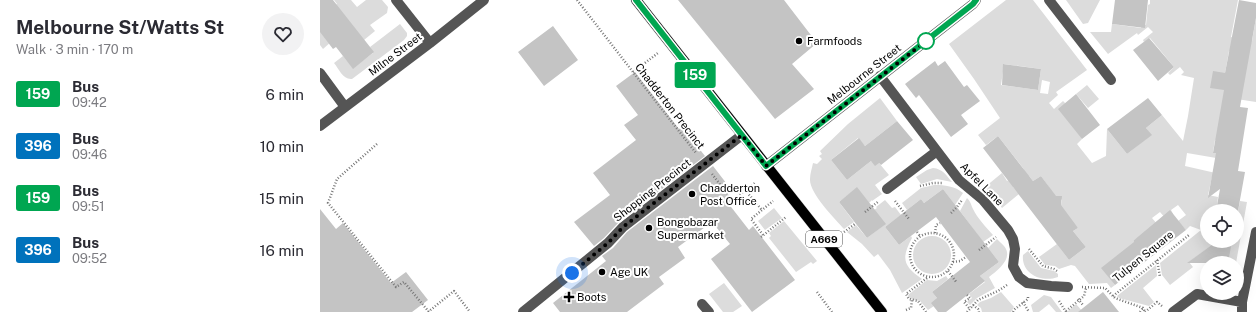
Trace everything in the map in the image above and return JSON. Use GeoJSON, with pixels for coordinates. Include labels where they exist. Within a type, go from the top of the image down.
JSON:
{"type":"FeatureCollection","features":[{"type":"Feature","properties":{"kind":"main road","name":"A669"},"geometry":{"type":"LineString","coordinates":[[636,0],[882,312]]}},
{"type":"Feature","properties":{"kind":"street"},"geometry":{"type":"LineString","coordinates":[[396,0],[430,43]]}},
{"type":"Feature","properties":{"kind":"street","name":"Milne Street"},"geometry":{"type":"LineString","coordinates":[[320,126],[484,0]]}},
{"type":"Feature","properties":{"kind":"street","name":"Melbourne Street"},"geometry":{"type":"LineString","coordinates":[[766,166],[973,4],[976,0]]}},
{"type":"Feature","properties":{"kind":"street"},"geometry":{"type":"LineString","coordinates":[[1050,0],[1111,80]]}},
{"type":"Feature","properties":{"kind":"street"},"geometry":{"type":"LineString","coordinates":[[320,73],[345,106]]}},
{"type":"Feature","properties":{"kind":"street","name":"Apfel Lane"},"geometry":{"type":"LineString","coordinates":[[880,76],[959,180],[983,200],[1008,230],[1013,239],[1015,249],[1013,266],[1019,277],[1027,283],[1068,287]]}},
{"type":"Feature","properties":{"kind":"street","name":"Shopping Precinct"},"geometry":{"type":"LineString","coordinates":[[523,312],[608,243],[623,227],[742,135]]}},
{"type":"Feature","properties":{"kind":"street"},"geometry":{"type":"LineString","coordinates":[[888,188],[937,151]]}},
{"type":"Feature","properties":{"kind":"street"},"geometry":{"type":"LineString","coordinates":[[1242,312],[1242,302],[1256,232]]}},
{"type":"Feature","properties":{"kind":"street"},"geometry":{"type":"LineString","coordinates":[[1173,312],[1197,294],[1242,302]]}},
{"type":"Feature","properties":{"kind":"path","name":"Chadderton Precinct"},"geometry":{"type":"LineString","coordinates":[[579,1],[732,200],[755,183]]}},
{"type":"Feature","properties":{"kind":"path"},"geometry":{"type":"LineString","coordinates":[[633,72],[658,53]]}},
{"type":"Feature","properties":{"kind":"path"},"geometry":{"type":"LineString","coordinates":[[377,144],[337,178],[328,203],[396,287],[404,282],[428,312],[454,292],[470,312]]}},
{"type":"Feature","properties":{"kind":"path"},"geometry":{"type":"LineString","coordinates":[[920,186],[933,183],[947,184]]}},
{"type":"Feature","properties":{"kind":"path"},"geometry":{"type":"LineString","coordinates":[[745,190],[762,210]]}},
{"type":"Feature","properties":{"kind":"path"},"geometry":{"type":"LineString","coordinates":[[950,213],[957,207],[965,195]]}},
{"type":"Feature","properties":{"kind":"path"},"geometry":{"type":"LineString","coordinates":[[865,212],[883,198]]}},
{"type":"Feature","properties":{"kind":"path"},"geometry":{"type":"LineString","coordinates":[[773,201],[752,219],[762,236],[786,217]]}},
{"type":"Feature","properties":{"kind":"path"},"geometry":{"type":"LineString","coordinates":[[898,206],[909,219]]}},
{"type":"Feature","properties":{"kind":"path"},"geometry":{"type":"LineString","coordinates":[[934,233],[936,225],[940,223]]}},
{"type":"Feature","properties":{"kind":"path"},"geometry":{"type":"LineString","coordinates":[[844,232],[855,224]]}},
{"type":"Feature","properties":{"kind":"path"},"geometry":{"type":"LineString","coordinates":[[917,232],[920,236]]}},
{"type":"Feature","properties":{"kind":"path"},"geometry":{"type":"LineString","coordinates":[[927,233],[934,233],[948,239],[952,245],[954,252],[953,262],[948,271],[942,276],[928,278],[920,275],[914,270],[910,263],[909,255],[910,248],[914,241],[927,233]]}},
{"type":"Feature","properties":{"kind":"path","name":"Tulpen Square"},"geometry":{"type":"LineString","coordinates":[[1113,296],[1189,235]]}},
{"type":"Feature","properties":{"kind":"path"},"geometry":{"type":"LineString","coordinates":[[980,250],[995,237]]}},
{"type":"Feature","properties":{"kind":"path"},"geometry":{"type":"LineString","coordinates":[[1029,248],[1043,266],[1054,269],[1059,273]]}},
{"type":"Feature","properties":{"kind":"path"},"geometry":{"type":"LineString","coordinates":[[953,262],[960,261],[966,257]]}},
{"type":"Feature","properties":{"kind":"path"},"geometry":{"type":"LineString","coordinates":[[1157,260],[1160,277]]}},
{"type":"Feature","properties":{"kind":"path"},"geometry":{"type":"LineString","coordinates":[[948,271],[956,283]]}},
{"type":"Feature","properties":{"kind":"path"},"geometry":{"type":"LineString","coordinates":[[926,312],[918,301],[909,299],[906,294],[928,278]]}},
{"type":"Feature","properties":{"kind":"path"},"geometry":{"type":"LineString","coordinates":[[1067,312],[1066,311],[1084,296],[1086,288],[1105,288],[1115,298],[1143,308],[1145,312],[1157,302]]}},
{"type":"Feature","properties":{"kind":"path"},"geometry":{"type":"LineString","coordinates":[[967,312],[978,300],[998,291]]}},
{"type":"Feature","properties":{"kind":"path"},"geometry":{"type":"LineString","coordinates":[[816,292],[832,312]]}},
{"type":"Feature","properties":{"kind":"path"},"geometry":{"type":"LineString","coordinates":[[967,295],[970,298],[964,302],[970,308]]}},
{"type":"Feature","properties":{"kind":"path"},"geometry":{"type":"LineString","coordinates":[[906,310],[911,308],[912,300]]}},
{"type":"Feature","properties":{"kind":"path"},"geometry":{"type":"LineString","coordinates":[[1079,300],[1083,305]]}},
{"type":"Feature","properties":{"kind":"path"},"geometry":{"type":"LineString","coordinates":[[1023,302],[1029,312]]}},
{"type":"Feature","properties":{"kind":"path"},"geometry":{"type":"LineString","coordinates":[[973,305],[979,312]]}},
{"type":"Feature","properties":{"kind":"path"},"geometry":{"type":"LineString","coordinates":[[1140,312],[1143,308]]}},
{"type":"Feature","properties":{"kind":"shaded area"},"geometry":{"type":"Polygon","coordinates":[[[334,0],[351,0],[357,7],[366,0],[382,0],[388,7],[387,13],[370,25],[375,31],[364,40],[332,41],[323,49],[320,45],[320,17],[337,4],[334,0]]]}},
{"type":"Feature","properties":{"kind":"shaded area"},"geometry":{"type":"Polygon","coordinates":[[[1006,0],[1033,0],[1087,70],[1056,92],[1058,95],[1049,103],[1054,109],[1063,101],[1065,103],[1082,139],[1077,144],[1092,163],[1106,156],[1107,129],[1127,154],[1151,135],[1146,128],[1162,115],[1183,141],[1194,78],[1181,75],[1184,72],[1180,67],[1170,75],[1168,73],[1174,67],[1150,38],[1144,42],[1143,40],[1153,32],[1148,27],[1108,54],[1090,32],[1111,32],[1112,24],[1141,28],[1142,24],[1146,25],[1150,0],[1238,0],[1231,37],[1252,41],[1256,18],[1256,102],[1230,98],[1223,141],[1215,140],[1213,152],[1222,154],[1222,159],[1187,153],[1185,166],[1220,174],[1212,177],[1208,195],[1218,197],[1217,204],[1200,204],[1200,230],[1190,226],[1186,230],[1178,221],[1186,215],[1178,205],[1171,210],[1173,214],[1166,219],[1160,212],[1152,218],[1158,225],[1133,241],[1144,255],[1102,268],[1115,285],[1111,288],[1107,283],[1089,284],[1075,266],[1071,265],[1059,269],[1055,266],[1045,265],[1039,257],[1057,244],[1069,260],[1086,247],[1073,231],[1078,228],[1055,210],[1061,205],[1062,200],[1058,196],[1053,196],[1042,192],[1049,187],[1041,176],[1033,181],[1029,176],[1027,177],[1023,168],[998,136],[986,145],[978,135],[1000,118],[949,44],[1006,0]],[[1229,51],[1225,73],[1211,87],[1249,55],[1229,51]],[[1004,64],[1001,85],[1038,90],[1041,69],[1004,64]],[[1042,80],[1040,93],[1048,94],[1050,82],[1042,80]]]}},
{"type":"Feature","properties":{"kind":"shaded area"},"geometry":{"type":"Polygon","coordinates":[[[1066,0],[1100,0],[1088,23],[1083,24],[1066,0]]]}},
{"type":"Feature","properties":{"kind":"shaded area"},"geometry":{"type":"Polygon","coordinates":[[[400,24],[407,33],[404,40],[352,79],[346,78],[334,63],[343,56],[353,68],[373,53],[370,47],[400,24]]]}},
{"type":"Feature","properties":{"kind":"shaded area"},"geometry":{"type":"Polygon","coordinates":[[[1087,85],[1099,99],[1088,108],[1076,94],[1087,85]]]}},
{"type":"Feature","properties":{"kind":"shaded area"},"geometry":{"type":"Polygon","coordinates":[[[880,98],[897,121],[865,146],[858,138],[831,160],[847,180],[871,161],[879,163],[889,175],[875,185],[882,194],[869,203],[857,188],[839,202],[854,222],[844,229],[823,206],[811,185],[810,179],[813,163],[817,164],[822,159],[819,156],[822,154],[820,151],[848,124],[880,98]]]}},
{"type":"Feature","properties":{"kind":"shaded area"},"geometry":{"type":"Polygon","coordinates":[[[933,168],[942,171],[952,182],[937,179],[921,184],[916,177],[933,168]]]}},
{"type":"Feature","properties":{"kind":"shaded area"},"geometry":{"type":"Polygon","coordinates":[[[1002,173],[1019,194],[1002,208],[985,187],[1002,173]]]}},
{"type":"Feature","properties":{"kind":"shaded area"},"geometry":{"type":"Polygon","coordinates":[[[934,185],[950,186],[963,193],[955,205],[943,189],[924,203],[921,199],[907,210],[902,203],[921,188],[934,185]]]}},
{"type":"Feature","properties":{"kind":"shaded area"},"geometry":{"type":"Polygon","coordinates":[[[967,198],[977,216],[993,235],[983,242],[960,211],[967,198]]]}},
{"type":"Feature","properties":{"kind":"shaded area"},"geometry":{"type":"Polygon","coordinates":[[[885,200],[892,208],[895,207],[901,215],[885,227],[899,245],[911,236],[912,238],[905,256],[906,261],[911,270],[922,279],[902,293],[890,270],[878,254],[874,257],[862,244],[847,232],[856,225],[867,238],[884,225],[874,210],[885,200]]]}},
{"type":"Feature","properties":{"kind":"shaded area"},"geometry":{"type":"Polygon","coordinates":[[[1240,201],[1247,202],[1244,219],[1244,204],[1239,204],[1240,201]]]}},
{"type":"Feature","properties":{"kind":"shaded area"},"geometry":{"type":"Polygon","coordinates":[[[774,208],[782,218],[765,230],[758,221],[774,208]]]}},
{"type":"Feature","properties":{"kind":"shaded area"},"geometry":{"type":"Polygon","coordinates":[[[784,221],[817,261],[813,264],[811,262],[796,272],[769,238],[771,236],[769,233],[784,221]]]}},
{"type":"Feature","properties":{"kind":"shaded area"},"geometry":{"type":"Polygon","coordinates":[[[1200,231],[1200,248],[1208,248],[1189,262],[1193,267],[1170,285],[1162,275],[1160,263],[1200,231]]]}},
{"type":"Feature","properties":{"kind":"shaded area"},"geometry":{"type":"Polygon","coordinates":[[[932,236],[942,239],[948,245],[951,255],[948,265],[942,271],[932,274],[922,271],[916,265],[913,255],[916,245],[922,239],[932,236]]]}},
{"type":"Feature","properties":{"kind":"shaded area"},"geometry":{"type":"Polygon","coordinates":[[[997,239],[1007,250],[1007,255],[1004,263],[989,277],[995,288],[977,298],[970,305],[967,302],[972,298],[969,294],[985,282],[980,276],[999,262],[988,248],[997,239]]]}},
{"type":"Feature","properties":{"kind":"shaded area"},"geometry":{"type":"Polygon","coordinates":[[[1221,248],[1239,248],[1237,256],[1220,256],[1221,248]]]}},
{"type":"Feature","properties":{"kind":"shaded area"},"geometry":{"type":"Polygon","coordinates":[[[1028,251],[1041,268],[1054,271],[1058,274],[1058,277],[1052,279],[1039,278],[1029,272],[1023,262],[1023,255],[1028,251]]]}},
{"type":"Feature","properties":{"kind":"shaded area"},"geometry":{"type":"Polygon","coordinates":[[[1156,265],[1157,276],[1143,288],[1154,302],[1149,306],[1119,298],[1117,296],[1156,265]]]}},
{"type":"Feature","properties":{"kind":"shaded area"},"geometry":{"type":"Polygon","coordinates":[[[946,276],[948,279],[932,292],[937,298],[934,306],[928,310],[920,301],[911,299],[908,295],[927,280],[937,281],[946,276]]]}},
{"type":"Feature","properties":{"kind":"shaded area"},"geometry":{"type":"Polygon","coordinates":[[[724,283],[742,306],[733,312],[723,312],[709,294],[724,283]]]}},
{"type":"Feature","properties":{"kind":"shaded area"},"geometry":{"type":"Polygon","coordinates":[[[1001,292],[1014,307],[1011,312],[982,312],[981,308],[977,305],[980,302],[1001,292]]]}},
{"type":"Feature","properties":{"kind":"shaded area"},"geometry":{"type":"Polygon","coordinates":[[[1044,295],[1051,297],[1062,312],[1056,312],[1049,304],[1039,312],[1033,312],[1031,305],[1044,295]]]}},
{"type":"Feature","properties":{"kind":"shaded area"},"geometry":{"type":"Polygon","coordinates":[[[1076,304],[1083,312],[1068,312],[1068,311],[1076,304]]]}},
{"type":"Feature","properties":{"kind":"building"},"geometry":{"type":"Polygon","coordinates":[[[320,0],[333,0],[374,52],[353,69],[336,47],[333,49],[320,32],[320,0]]]}},
{"type":"Feature","properties":{"kind":"building"},"geometry":{"type":"Polygon","coordinates":[[[678,0],[784,0],[817,43],[792,64],[814,89],[775,119],[678,0]]]}},
{"type":"Feature","properties":{"kind":"building"},"geometry":{"type":"Polygon","coordinates":[[[1115,0],[1148,0],[1145,28],[1112,24],[1115,0]]]}},
{"type":"Feature","properties":{"kind":"building"},"geometry":{"type":"Polygon","coordinates":[[[1239,0],[1256,3],[1256,18],[1240,107],[1248,108],[1238,171],[1245,172],[1239,204],[1217,204],[1220,189],[1208,198],[1216,153],[1213,153],[1224,90],[1210,88],[1213,71],[1225,73],[1239,0]]]}},
{"type":"Feature","properties":{"kind":"building"},"geometry":{"type":"Polygon","coordinates":[[[553,26],[578,60],[544,86],[518,52],[553,26]]]}},
{"type":"Feature","properties":{"kind":"building"},"geometry":{"type":"Polygon","coordinates":[[[1149,38],[1174,67],[1158,81],[1133,50],[1149,38]]]}},
{"type":"Feature","properties":{"kind":"building"},"geometry":{"type":"Polygon","coordinates":[[[935,61],[938,66],[945,61],[964,87],[967,85],[980,101],[961,115],[968,124],[951,137],[919,95],[916,98],[905,84],[935,61]]]}},
{"type":"Feature","properties":{"kind":"building"},"geometry":{"type":"Polygon","coordinates":[[[1003,64],[1041,69],[1038,90],[1002,85],[1003,64]]]}},
{"type":"Feature","properties":{"kind":"building"},"geometry":{"type":"Polygon","coordinates":[[[635,72],[679,129],[682,127],[705,156],[619,222],[594,246],[574,222],[610,195],[593,173],[636,140],[624,125],[638,115],[616,86],[635,72]]]}},
{"type":"Feature","properties":{"kind":"building"},"geometry":{"type":"Polygon","coordinates":[[[1076,94],[1100,125],[1082,139],[1058,109],[1076,94]]]}},
{"type":"Feature","properties":{"kind":"building"},"geometry":{"type":"Polygon","coordinates":[[[1148,98],[1162,115],[1146,128],[1152,135],[1127,154],[1107,129],[1148,98]]]}},
{"type":"Feature","properties":{"kind":"building"},"geometry":{"type":"Polygon","coordinates":[[[897,121],[913,140],[881,165],[879,163],[875,166],[871,161],[847,180],[831,160],[859,138],[865,146],[897,121]]]}},
{"type":"Feature","properties":{"kind":"building"},"geometry":{"type":"Polygon","coordinates":[[[998,136],[1033,181],[1041,176],[1056,196],[1062,196],[1061,205],[1078,228],[1073,231],[1086,247],[1069,260],[983,148],[998,136]]]}},
{"type":"Feature","properties":{"kind":"building"},"geometry":{"type":"Polygon","coordinates":[[[713,166],[730,188],[726,191],[732,200],[728,203],[749,230],[753,226],[795,280],[752,312],[711,259],[730,244],[712,222],[678,247],[685,258],[659,277],[664,284],[627,312],[560,312],[553,303],[606,261],[602,256],[613,248],[627,232],[713,166]]]}},
{"type":"Feature","properties":{"kind":"building"},"geometry":{"type":"Polygon","coordinates":[[[857,187],[886,224],[867,238],[839,202],[857,187]]]}},
{"type":"Feature","properties":{"kind":"building"},"geometry":{"type":"Polygon","coordinates":[[[943,189],[999,262],[980,276],[985,281],[946,312],[938,312],[931,303],[937,298],[932,292],[970,262],[936,217],[899,245],[885,227],[921,199],[924,203],[943,189]]]}},
{"type":"Feature","properties":{"kind":"building"},"geometry":{"type":"Polygon","coordinates":[[[320,209],[336,229],[343,223],[391,283],[406,272],[428,300],[412,312],[320,312],[320,209]]]}},
{"type":"Feature","properties":{"kind":"building"},"geometry":{"type":"Polygon","coordinates":[[[1170,210],[1186,230],[1115,285],[1101,268],[1134,242],[1133,241],[1170,210]]]}},
{"type":"Feature","properties":{"kind":"building"},"geometry":{"type":"Polygon","coordinates":[[[1207,248],[1231,248],[1229,256],[1200,256],[1200,263],[1187,263],[1207,248]]]}},
{"type":"Feature","properties":{"kind":"building"},"geometry":{"type":"Polygon","coordinates":[[[1103,292],[1119,312],[1078,312],[1103,292]]]}},
{"type":"Feature","properties":{"kind":"bus line","name":"159"},"geometry":{"type":"LineString","coordinates":[[636,0],[766,166],[973,4],[976,0]]}},
{"type":"Feature","properties":{"kind":"place","name":"Farmfoods"},"geometry":{"type":"Point","coordinates":[799,41]}},
{"type":"Feature","properties":{"kind":"place","name":"Chadderton Post Office"},"geometry":{"type":"Point","coordinates":[692,194]}},
{"type":"Feature","properties":{"kind":"place","name":"Bongobazar Supermarket"},"geometry":{"type":"Point","coordinates":[649,228]}},
{"type":"Feature","properties":{"kind":"place","name":"Age UK"},"geometry":{"type":"Point","coordinates":[602,272]}},
{"type":"Feature","properties":{"kind":"place","name":"Boots"},"geometry":{"type":"Point","coordinates":[569,297]}},
{"type":"Feature","properties":{"kind":"route"},"geometry":{"type":"LineString","coordinates":[[572,273],[608,243],[623,227],[742,135],[766,166],[926,41]]}}]}
